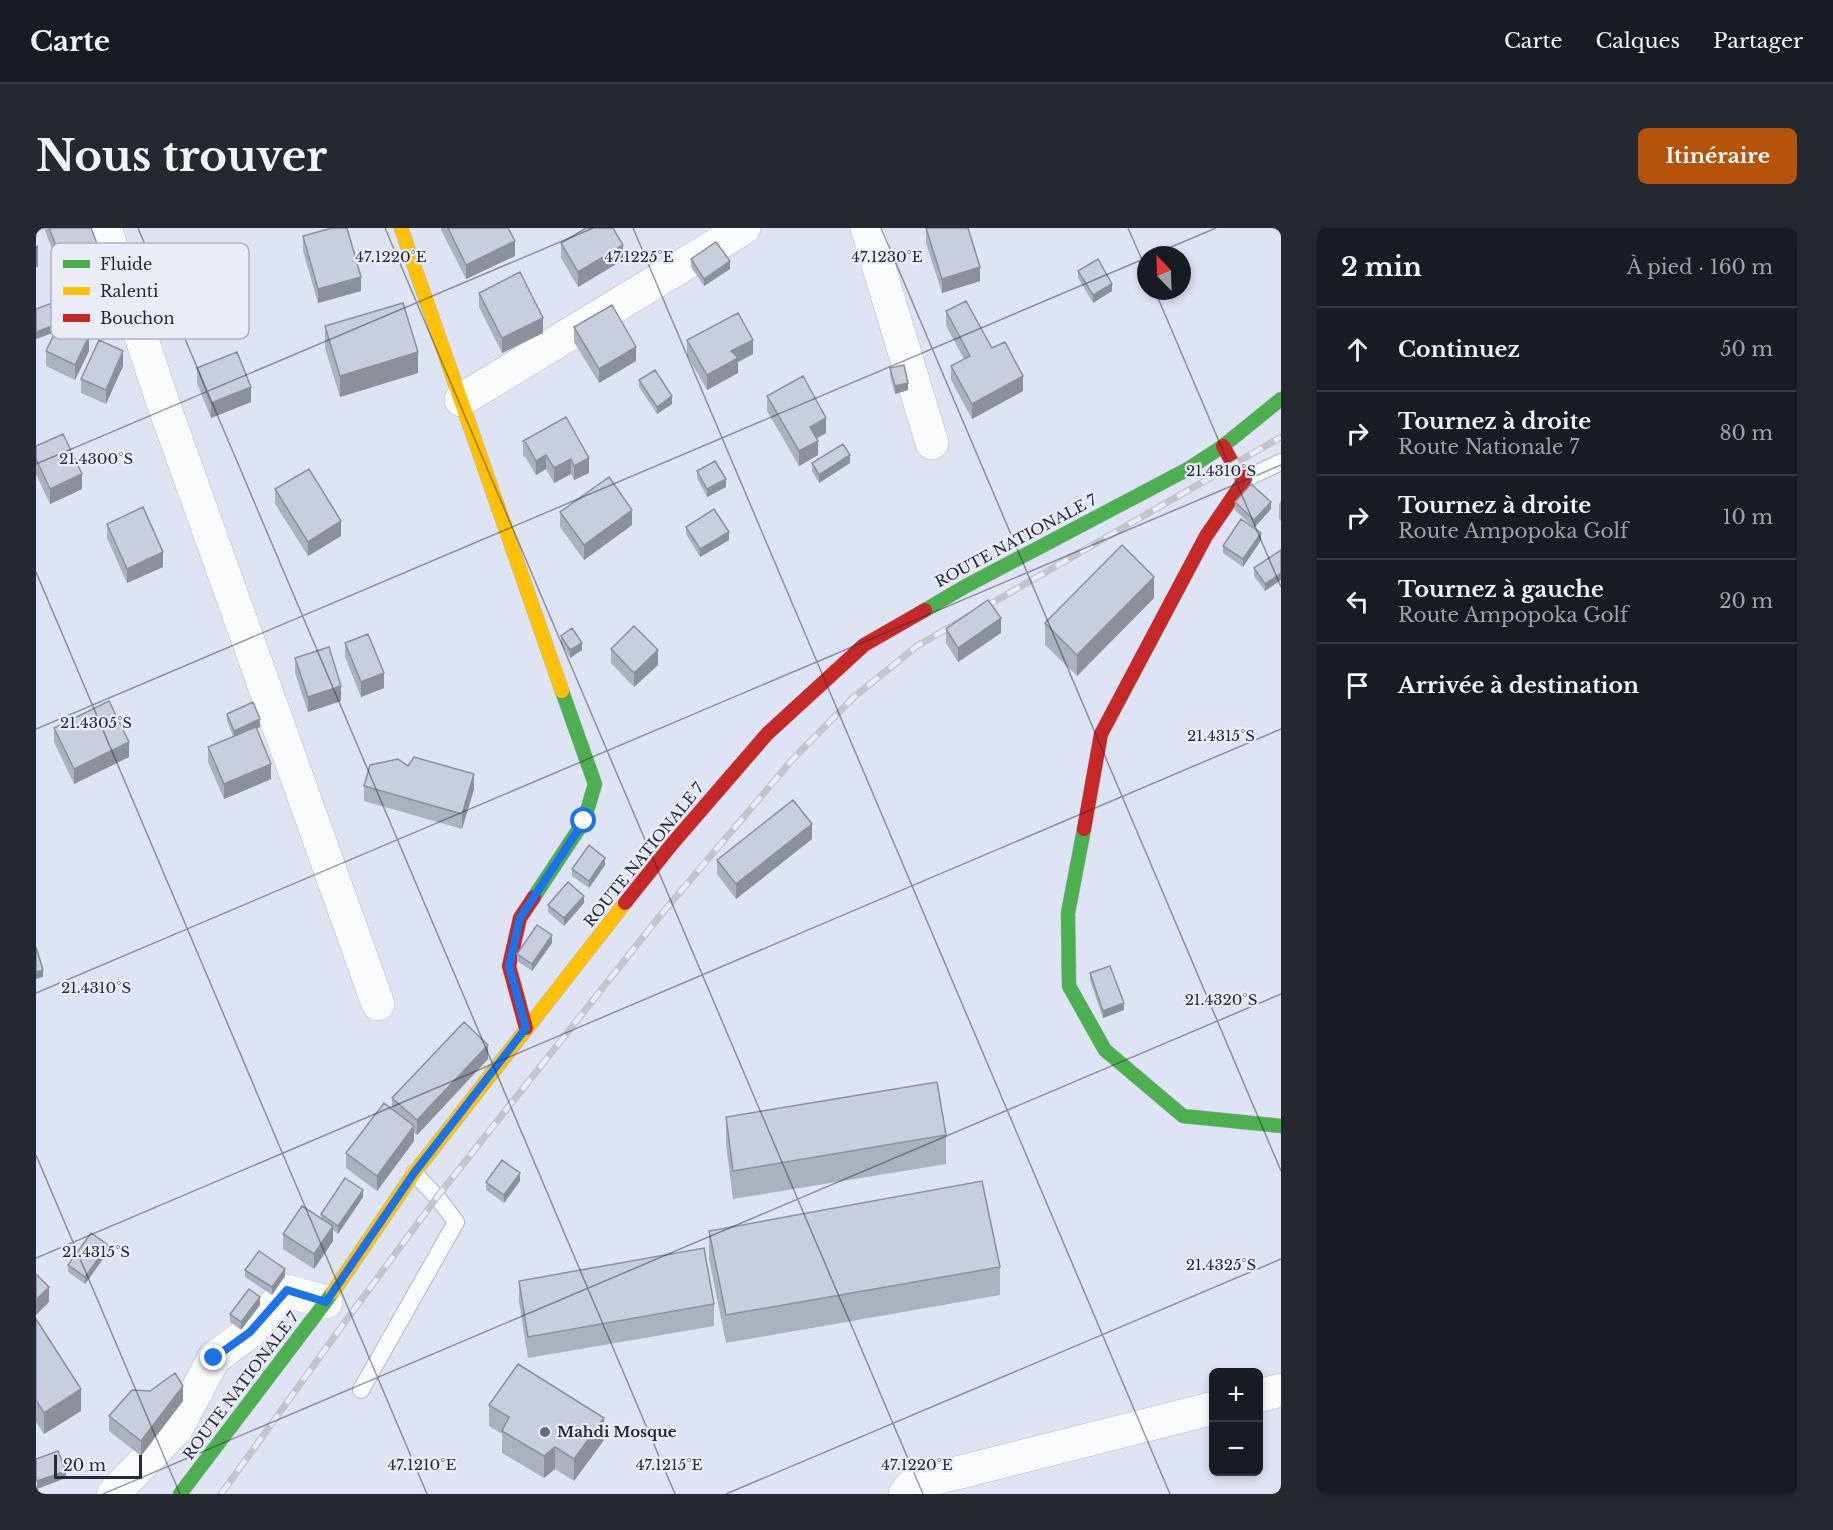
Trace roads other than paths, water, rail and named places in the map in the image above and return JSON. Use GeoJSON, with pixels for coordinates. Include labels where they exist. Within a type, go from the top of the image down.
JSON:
{"type":"FeatureCollection","features":[{"type":"Feature","properties":{"kind":"street"},"geometry":{"type":"LineString","coordinates":[[105,228],[110,243]]}},
{"type":"Feature","properties":{"kind":"street"},"geometry":{"type":"LineString","coordinates":[[401,228],[595,784],[584,821],[520,918],[509,966],[526,1028]]}},
{"type":"Feature","properties":{"kind":"street"},"geometry":{"type":"LineString","coordinates":[[461,400],[744,228]]}},
{"type":"Feature","properties":{"kind":"street"},"geometry":{"type":"LineString","coordinates":[[867,228],[932,443]]}},
{"type":"Feature","properties":{"kind":"street"},"geometry":{"type":"LineString","coordinates":[[142,339],[378,1004]]}},
{"type":"Feature","properties":{"kind":"street","name":"ROUTE NATIONALE 7"},"geometry":{"type":"LineString","coordinates":[[180,1494],[326,1302],[414,1173],[672,844],[767,734],[864,645],[966,586],[1188,469],[1223,446],[1281,399]]}},
{"type":"Feature","properties":{"kind":"street"},"geometry":{"type":"LineString","coordinates":[[1223,446],[1245,479],[1206,536],[1101,734],[1068,913],[1069,986],[1105,1050],[1183,1116],[1281,1126]]}},
{"type":"Feature","properties":{"kind":"street"},"geometry":{"type":"LineString","coordinates":[[113,1494],[177,1428],[214,1358],[250,1332],[287,1290],[326,1302]]}},
{"type":"Feature","properties":{"kind":"street"},"geometry":{"type":"LineString","coordinates":[[905,1494],[913,1484],[1209,1409]]}},
{"type":"Feature","properties":{"kind":"lane"},"geometry":{"type":"LineString","coordinates":[[1245,479],[1281,462]]}},
{"type":"Feature","properties":{"kind":"lane"},"geometry":{"type":"LineString","coordinates":[[361,1390],[456,1222],[437,1197],[414,1173]]}},
{"type":"Feature","properties":{"kind":"railway"},"geometry":{"type":"LineString","coordinates":[[221,1494],[437,1197],[659,917],[792,760],[854,697],[917,646],[1281,437]]}},
{"type":"Feature","properties":{"kind":"place","name":"Mahdi Mosque"},"geometry":{"type":"Point","coordinates":[545,1432]}}]}
